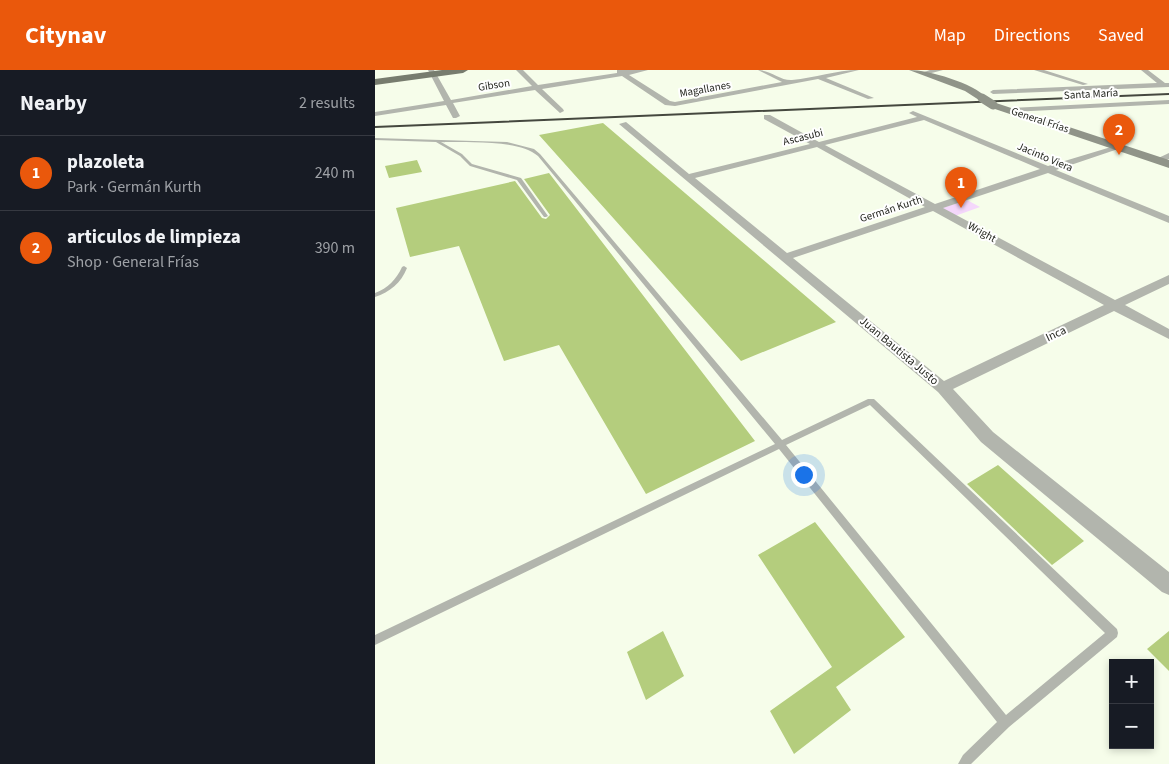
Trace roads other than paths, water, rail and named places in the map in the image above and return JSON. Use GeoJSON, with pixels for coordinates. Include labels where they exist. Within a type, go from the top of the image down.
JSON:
{"type":"FeatureCollection","features":[{"type":"Feature","properties":{"kind":"main road"},"geometry":{"type":"LineString","coordinates":[[375,82],[432,72],[463,70]]}},
{"type":"Feature","properties":{"kind":"main road","name":"General Frías"},"geometry":{"type":"LineString","coordinates":[[913,70],[972,90],[993,105],[1165,160]]}},
{"type":"Feature","properties":{"kind":"street"},"geometry":{"type":"LineString","coordinates":[[519,70],[560,111]]}},
{"type":"Feature","properties":{"kind":"street","name":"Gibson"},"geometry":{"type":"LineString","coordinates":[[375,114],[537,88],[620,72],[645,70]]}},
{"type":"Feature","properties":{"kind":"street"},"geometry":{"type":"LineString","coordinates":[[761,70],[789,83]]}},
{"type":"Feature","properties":{"kind":"street","name":"Magallanes"},"geometry":{"type":"LineString","coordinates":[[620,72],[668,104],[675,104],[856,70]]}},
{"type":"Feature","properties":{"kind":"street"},"geometry":{"type":"LineString","coordinates":[[924,74],[940,70]]}},
{"type":"Feature","properties":{"kind":"street"},"geometry":{"type":"LineString","coordinates":[[1037,70],[1099,87]]}},
{"type":"Feature","properties":{"kind":"street"},"geometry":{"type":"LineString","coordinates":[[1144,70],[1166,85]]}},
{"type":"Feature","properties":{"kind":"street"},"geometry":{"type":"LineString","coordinates":[[432,72],[456,116]]}},
{"type":"Feature","properties":{"kind":"street"},"geometry":{"type":"LineString","coordinates":[[819,77],[870,98]]}},
{"type":"Feature","properties":{"kind":"street"},"geometry":{"type":"LineString","coordinates":[[993,92],[1166,85]]}},
{"type":"Feature","properties":{"kind":"street"},"geometry":{"type":"LineString","coordinates":[[1159,102],[1169,107]]}},
{"type":"Feature","properties":{"kind":"street","name":"Santa María"},"geometry":{"type":"LineString","coordinates":[[1013,110],[1169,102]]}},
{"type":"Feature","properties":{"kind":"street","name":"Jacinto Viera"},"geometry":{"type":"LineString","coordinates":[[913,113],[1169,220]]}},
{"type":"Feature","properties":{"kind":"street","name":"Wright"},"geometry":{"type":"LineString","coordinates":[[767,117],[1169,335]]}},
{"type":"Feature","properties":{"kind":"street","name":"Ascasubi"},"geometry":{"type":"LineString","coordinates":[[688,177],[924,118]]}},
{"type":"Feature","properties":{"kind":"street","name":"Juan Bautista Justo"},"geometry":{"type":"LineString","coordinates":[[623,124],[943,388],[987,437],[1169,585]]}},
{"type":"Feature","properties":{"kind":"street","name":"Germán Kurth"},"geometry":{"type":"LineString","coordinates":[[786,257],[1118,146]]}},
{"type":"Feature","properties":{"kind":"street","name":"Inca"},"geometry":{"type":"LineString","coordinates":[[943,388],[1116,306],[1169,278]]}},
{"type":"Feature","properties":{"kind":"lane"},"geometry":{"type":"LineString","coordinates":[[375,139],[507,143],[533,150],[781,445],[1005,723]]}},
{"type":"Feature","properties":{"kind":"lane"},"geometry":{"type":"LineString","coordinates":[[438,142],[461,155],[471,165],[519,179],[546,216]]}},
{"type":"Feature","properties":{"kind":"lane"},"geometry":{"type":"LineString","coordinates":[[375,295],[396,283],[402,276],[404,268]]}},
{"type":"Feature","properties":{"kind":"lane"},"geometry":{"type":"LineString","coordinates":[[375,640],[871,401],[1113,633],[1005,723],[964,764]]}},
{"type":"Feature","properties":{"kind":"railway"},"geometry":{"type":"LineString","coordinates":[[375,127],[1169,94]]}},
{"type":"Feature","properties":{"kind":"place","name":"articulos de limpieza"},"geometry":{"type":"Point","coordinates":[1119,155]}},
{"type":"Feature","properties":{"kind":"place","name":"plazoleta"},"geometry":{"type":"Point","coordinates":[961,208]}}]}
